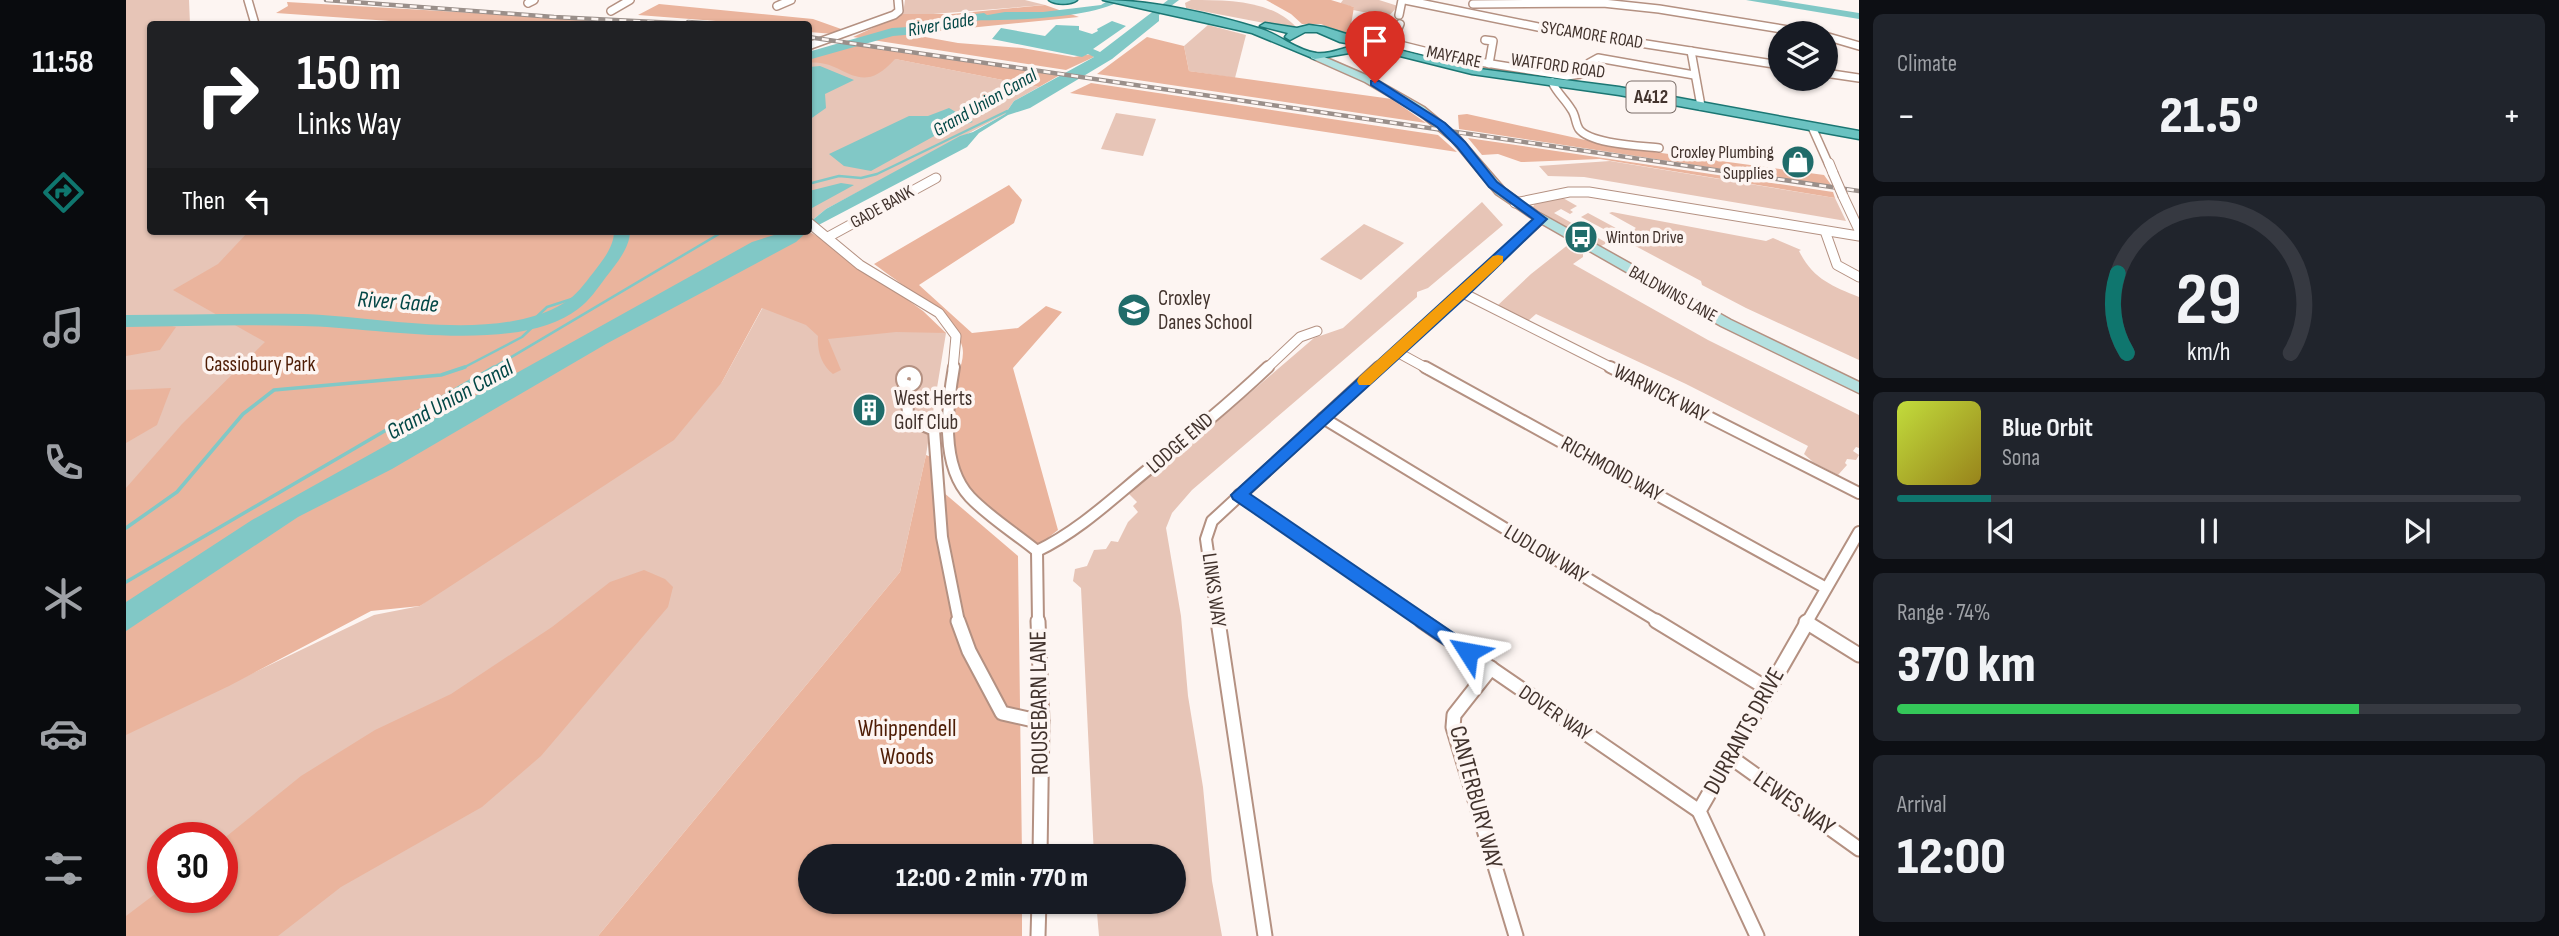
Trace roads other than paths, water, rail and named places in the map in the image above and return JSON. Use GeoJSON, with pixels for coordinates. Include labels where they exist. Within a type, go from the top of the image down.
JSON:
{"type":"FeatureCollection","features":[{"type":"Feature","properties":{"kind":"main road"},"geometry":{"type":"LineString","coordinates":[[1054,0],[1072,0]]}},
{"type":"Feature","properties":{"kind":"main road","name":"A412"},"geometry":{"type":"LineString","coordinates":[[1108,0],[1138,3],[1250,29],[1315,56],[1342,52]]}},
{"type":"Feature","properties":{"kind":"main road","name":"A412"},"geometry":{"type":"LineString","coordinates":[[1207,18],[1296,31],[1316,29],[1335,34]]}},
{"type":"Feature","properties":{"kind":"main road"},"geometry":{"type":"LineString","coordinates":[[1288,43],[1289,37],[1296,31]]}},
{"type":"Feature","properties":{"kind":"main road"},"geometry":{"type":"LineString","coordinates":[[1335,34],[1345,42],[1342,52]]}},
{"type":"Feature","properties":{"kind":"main road","name":"WATFORD ROAD"},"geometry":{"type":"LineString","coordinates":[[1335,34],[1378,48],[1472,71],[1701,106],[1859,135]]}},
{"type":"Feature","properties":{"kind":"main road","name":"WATFORD ROAD"},"geometry":{"type":"LineString","coordinates":[[1342,52],[1359,47],[1378,48]]}},
{"type":"Feature","properties":{"kind":"street"},"geometry":{"type":"LineString","coordinates":[[248,0],[254,21]]}},
{"type":"Feature","properties":{"kind":"street"},"geometry":{"type":"LineString","coordinates":[[611,11],[627,0]]}},
{"type":"Feature","properties":{"kind":"street"},"geometry":{"type":"LineString","coordinates":[[812,45],[894,15],[900,11],[898,0]]}},
{"type":"Feature","properties":{"kind":"street","name":"MAYFARE"},"geometry":{"type":"LineString","coordinates":[[1404,0],[1392,43],[1489,64],[1575,77],[1586,72],[1593,60],[1604,58],[1694,75]]}},
{"type":"Feature","properties":{"kind":"street","name":"SYCAMORE ROAD"},"geometry":{"type":"LineString","coordinates":[[1404,0],[1538,27],[1768,63]]}},
{"type":"Feature","properties":{"kind":"street"},"geometry":{"type":"LineString","coordinates":[[1473,4],[1603,3],[1768,27]]}},
{"type":"Feature","properties":{"kind":"street"},"geometry":{"type":"LineString","coordinates":[[1521,5],[1538,27]]}},
{"type":"Feature","properties":{"kind":"street"},"geometry":{"type":"LineString","coordinates":[[1838,39],[1858,44]]}},
{"type":"Feature","properties":{"kind":"street"},"geometry":{"type":"LineString","coordinates":[[1485,40],[1493,41],[1489,64]]}},
{"type":"Feature","properties":{"kind":"street"},"geometry":{"type":"LineString","coordinates":[[1691,51],[1701,106]]}},
{"type":"Feature","properties":{"kind":"street"},"geometry":{"type":"LineString","coordinates":[[1342,52],[1342,62],[1347,68]]}},
{"type":"Feature","properties":{"kind":"street","name":"BALDWINS LANE"},"geometry":{"type":"LineString","coordinates":[[1315,56],[1347,68],[1394,93],[1441,125],[1461,144],[1491,182],[1515,203],[1541,219],[1726,323],[1859,388]]}},
{"type":"Feature","properties":{"kind":"street"},"geometry":{"type":"LineString","coordinates":[[1838,75],[1859,78]]}},
{"type":"Feature","properties":{"kind":"street"},"geometry":{"type":"LineString","coordinates":[[1552,82],[1556,96],[1573,110],[1578,127],[1584,133],[1599,139],[1659,148]]}},
{"type":"Feature","properties":{"kind":"street"},"geometry":{"type":"LineString","coordinates":[[1515,203],[1569,192],[1589,192],[1825,231],[1859,233],[1812,127]]}},
{"type":"Feature","properties":{"kind":"street","name":"GADE BANK"},"geometry":{"type":"LineString","coordinates":[[824,234],[936,178]]}},
{"type":"Feature","properties":{"kind":"street","name":"LINKS WAY"},"geometry":{"type":"LineString","coordinates":[[1265,936],[1206,538],[1212,521],[1541,219]]}},
{"type":"Feature","properties":{"kind":"street"},"geometry":{"type":"LineString","coordinates":[[812,225],[824,234],[831,244],[860,265],[939,313],[956,336],[957,348],[948,401],[952,468],[970,496],[1037,551]]}},
{"type":"Feature","properties":{"kind":"street"},"geometry":{"type":"LineString","coordinates":[[1825,231],[1837,265],[1859,277]]}},
{"type":"Feature","properties":{"kind":"street","name":"WARWICK WAY"},"geometry":{"type":"LineString","coordinates":[[1463,293],[1859,493]]}},
{"type":"Feature","properties":{"kind":"street","name":"LODGE END"},"geometry":{"type":"LineString","coordinates":[[1037,551],[1096,513],[1241,393],[1304,334],[1317,331]]}},
{"type":"Feature","properties":{"kind":"street","name":"RICHMOND WAY"},"geometry":{"type":"LineString","coordinates":[[1397,352],[1826,588]]}},
{"type":"Feature","properties":{"kind":"street"},"geometry":{"type":"LineString","coordinates":[[907,385],[908,419],[934,430],[941,541],[948,588],[966,645],[998,699],[1002,713],[1042,722]]}},
{"type":"Feature","properties":{"kind":"street","name":"LUDLOW WAY"},"geometry":{"type":"LineString","coordinates":[[1323,418],[1768,689]]}},
{"type":"Feature","properties":{"kind":"street","name":"DOVER WAY"},"geometry":{"type":"LineString","coordinates":[[1239,495],[1699,811]]}},
{"type":"Feature","properties":{"kind":"street","name":"DURRANTS DRIVE"},"geometry":{"type":"LineString","coordinates":[[1757,936],[1699,811],[1728,756],[1859,531]]}},
{"type":"Feature","properties":{"kind":"street","name":"ROUSEBARN LANE"},"geometry":{"type":"LineString","coordinates":[[1037,551],[1042,722],[1040,844]]}},
{"type":"Feature","properties":{"kind":"street"},"geometry":{"type":"LineString","coordinates":[[1806,622],[1859,655]]}},
{"type":"Feature","properties":{"kind":"street","name":"CANTERBURY WAY"},"geometry":{"type":"LineString","coordinates":[[1491,668],[1454,715],[1453,727],[1516,936]]}},
{"type":"Feature","properties":{"kind":"street","name":"LEWES WAY"},"geometry":{"type":"LineString","coordinates":[[1728,756],[1859,849]]}},
{"type":"Feature","properties":{"kind":"street"},"geometry":{"type":"LineString","coordinates":[[1038,936],[1039,914]]}},
{"type":"Feature","properties":{"kind":"water"},"geometry":{"type":"Polygon","coordinates":[[[1109,0],[1122,0],[1107,7],[1066,15],[959,20],[1005,12],[1043,12],[1101,5],[1109,0]]]}},
{"type":"Feature","properties":{"kind":"water"},"geometry":{"type":"Polygon","coordinates":[[[1168,0],[1179,0],[1159,15],[1159,21],[1112,59],[1030,108],[1008,115],[979,133],[967,147],[812,228],[812,221],[826,209],[1005,114],[1014,101],[1094,57],[992,39],[1001,28],[1045,36],[1056,25],[1079,26],[1079,30],[1092,34],[1112,21],[1126,26],[1093,49],[1100,52],[1168,0]]]}},
{"type":"Feature","properties":{"kind":"water"},"geometry":{"type":"Polygon","coordinates":[[[1746,0],[1778,0],[1859,13],[1859,19],[1746,0]]]}},
{"type":"Feature","properties":{"kind":"water"},"geometry":{"type":"Polygon","coordinates":[[[820,66],[854,80],[825,94],[826,108],[812,118],[812,67],[820,66]]]}},
{"type":"Feature","properties":{"kind":"water"},"geometry":{"type":"Polygon","coordinates":[[[949,108],[973,122],[947,129],[871,171],[844,166],[829,154],[909,116],[928,116],[949,108]]]}},
{"type":"Feature","properties":{"kind":"water"},"geometry":{"type":"Polygon","coordinates":[[[841,183],[854,185],[812,208],[812,190],[841,183]]]}},
{"type":"Feature","properties":{"kind":"water"},"geometry":{"type":"Polygon","coordinates":[[[774,235],[804,235],[796,242],[606,344],[392,469],[298,517],[126,631],[126,602],[252,520],[752,242],[774,235]]]}},
{"type":"Feature","properties":{"kind":"waterway","name":"River Gade"},"geometry":{"type":"LineString","coordinates":[[812,55],[892,32],[928,29],[959,20],[984,17]]}},
{"type":"Feature","properties":{"kind":"waterway","name":"Grand Union Canal"},"geometry":{"type":"LineString","coordinates":[[812,183],[839,176],[861,178],[877,174],[1007,111]]}},
{"type":"Feature","properties":{"kind":"waterway","name":"River Gade"},"geometry":{"type":"LineString","coordinates":[[126,321],[303,320],[467,331],[513,327],[550,317],[572,306],[609,263],[622,240],[622,235]]}},
{"type":"Feature","properties":{"kind":"waterway","name":"Grand Union Canal"},"geometry":{"type":"LineString","coordinates":[[491,369],[717,235]]}},
{"type":"Feature","properties":{"kind":"waterway"},"geometry":{"type":"LineString","coordinates":[[530,323],[547,307],[584,295]]}},
{"type":"Feature","properties":{"kind":"waterway","name":"Grand Union Canal"},"geometry":{"type":"LineString","coordinates":[[464,367],[522,337],[541,319]]}},
{"type":"Feature","properties":{"kind":"waterway","name":"Grand Union Canal"},"geometry":{"type":"LineString","coordinates":[[126,528],[177,492],[243,414],[274,390],[441,375],[464,367]]}},
{"type":"Feature","properties":{"kind":"waterway","name":"Grand Union Canal"},"geometry":{"type":"LineString","coordinates":[[126,582],[494,367]]}},
{"type":"Feature","properties":{"kind":"railway"},"geometry":{"type":"LineString","coordinates":[[326,0],[635,21]]}},
{"type":"Feature","properties":{"kind":"railway"},"geometry":{"type":"LineString","coordinates":[[812,38],[1859,191]]}},
{"type":"Feature","properties":{"kind":"place","name":"Croxley Plumbing Supplies"},"geometry":{"type":"Point","coordinates":[1798,162]}},
{"type":"Feature","properties":{"kind":"place","name":"Winton Drive"},"geometry":{"type":"Point","coordinates":[1581,237]}},
{"type":"Feature","properties":{"kind":"place","name":"Croxley Danes School"},"geometry":{"type":"Point","coordinates":[1134,310]}},
{"type":"Feature","properties":{"kind":"place","name":"West Herts Golf Club"},"geometry":{"type":"Point","coordinates":[869,410]}},
{"type":"Feature","properties":{"kind":"park label","name":"Cassiobury Park"},"geometry":{"type":"Point","coordinates":[260,364]}},
{"type":"Feature","properties":{"kind":"park label","name":"Whippendell Woods"},"geometry":{"type":"Point","coordinates":[907,742]}}]}
